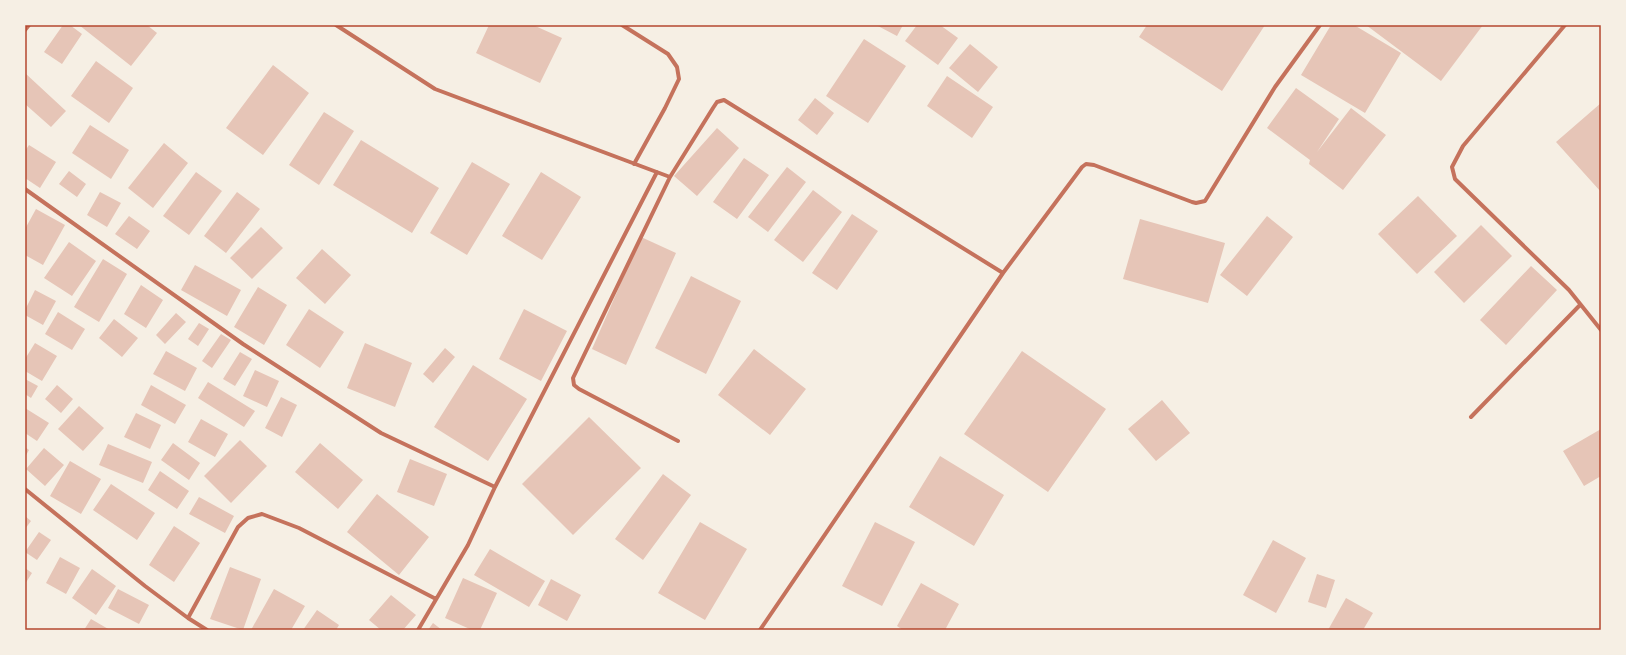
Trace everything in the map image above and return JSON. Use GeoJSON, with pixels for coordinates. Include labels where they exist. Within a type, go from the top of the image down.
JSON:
{"type":"FeatureCollection","features":[{"type":"Feature","properties":{"kind":"street"},"geometry":{"type":"LineString","coordinates":[[25,30],[29,25]]}},
{"type":"Feature","properties":{"kind":"street"},"geometry":{"type":"LineString","coordinates":[[336,25],[434,89],[670,177]]}},
{"type":"Feature","properties":{"kind":"street"},"geometry":{"type":"LineString","coordinates":[[622,25],[668,54],[678,67],[678,79],[676,85],[634,164]]}},
{"type":"Feature","properties":{"kind":"street"},"geometry":{"type":"LineString","coordinates":[[760,630],[1003,273],[1075,176],[1086,164],[1094,165],[1192,202],[1196,203],[1205,201],[1275,87],[1320,25]]}},
{"type":"Feature","properties":{"kind":"street"},"geometry":{"type":"LineString","coordinates":[[1565,25],[1463,146],[1452,167],[1455,179],[1569,290],[1601,330]]}},
{"type":"Feature","properties":{"kind":"street"},"geometry":{"type":"LineString","coordinates":[[678,441],[579,389],[574,385],[573,378],[670,177],[717,102],[724,100],[1003,273]]}},
{"type":"Feature","properties":{"kind":"street"},"geometry":{"type":"LineString","coordinates":[[418,630],[468,545],[495,487],[657,172]]}},
{"type":"Feature","properties":{"kind":"street"},"geometry":{"type":"LineString","coordinates":[[25,189],[243,344],[381,433],[495,487]]}},
{"type":"Feature","properties":{"kind":"street"},"geometry":{"type":"LineString","coordinates":[[1471,417],[1580,305]]}},
{"type":"Feature","properties":{"kind":"street"},"geometry":{"type":"LineString","coordinates":[[25,489],[145,586],[188,618],[207,630]]}},
{"type":"Feature","properties":{"kind":"street"},"geometry":{"type":"LineString","coordinates":[[188,618],[238,527],[248,518],[262,514],[299,528],[436,599]]}},
{"type":"Feature","properties":{"kind":"building"},"geometry":{"type":"Polygon","coordinates":[[[63,25],[70,25],[82,34],[62,64],[44,52],[63,25]]]}},
{"type":"Feature","properties":{"kind":"building"},"geometry":{"type":"Polygon","coordinates":[[[79,25],[147,25],[157,33],[131,66],[79,25]]]}},
{"type":"Feature","properties":{"kind":"building"},"geometry":{"type":"Polygon","coordinates":[[[489,25],[533,25],[562,38],[540,83],[476,53],[489,25]]]}},
{"type":"Feature","properties":{"kind":"building"},"geometry":{"type":"Polygon","coordinates":[[[876,25],[903,25],[897,36],[876,25]]]}},
{"type":"Feature","properties":{"kind":"building"},"geometry":{"type":"Polygon","coordinates":[[[917,25],[940,25],[958,38],[938,65],[905,41],[917,25]]]}},
{"type":"Feature","properties":{"kind":"building"},"geometry":{"type":"Polygon","coordinates":[[[1147,25],[1265,25],[1222,91],[1139,37],[1147,25]]]}},
{"type":"Feature","properties":{"kind":"building"},"geometry":{"type":"Polygon","coordinates":[[[1331,25],[1354,25],[1401,53],[1365,113],[1301,75],[1331,25]]]}},
{"type":"Feature","properties":{"kind":"building"},"geometry":{"type":"Polygon","coordinates":[[[1366,25],[1483,25],[1441,81],[1366,25]]]}},
{"type":"Feature","properties":{"kind":"building"},"geometry":{"type":"Polygon","coordinates":[[[864,39],[906,66],[868,123],[826,96],[864,39]]]}},
{"type":"Feature","properties":{"kind":"building"},"geometry":{"type":"Polygon","coordinates":[[[970,44],[998,67],[978,92],[949,68],[970,44]]]}},
{"type":"Feature","properties":{"kind":"building"},"geometry":{"type":"Polygon","coordinates":[[[96,61],[133,88],[109,123],[71,96],[96,61]]]}},
{"type":"Feature","properties":{"kind":"building"},"geometry":{"type":"Polygon","coordinates":[[[273,65],[309,93],[263,155],[226,128],[273,65]]]}},
{"type":"Feature","properties":{"kind":"building"},"geometry":{"type":"Polygon","coordinates":[[[25,73],[66,111],[51,127],[25,104],[25,73]]]}},
{"type":"Feature","properties":{"kind":"building"},"geometry":{"type":"Polygon","coordinates":[[[947,76],[993,107],[972,138],[927,106],[947,76]]]}},
{"type":"Feature","properties":{"kind":"building"},"geometry":{"type":"Polygon","coordinates":[[[1296,88],[1339,119],[1317,152],[1351,108],[1386,135],[1343,190],[1309,164],[1310,160],[1267,128],[1296,88]]]}},
{"type":"Feature","properties":{"kind":"building"},"geometry":{"type":"Polygon","coordinates":[[[815,98],[834,113],[817,135],[798,120],[815,98]]]}},
{"type":"Feature","properties":{"kind":"building"},"geometry":{"type":"Polygon","coordinates":[[[1601,103],[1601,192],[1556,142],[1601,103]]]}},
{"type":"Feature","properties":{"kind":"building"},"geometry":{"type":"Polygon","coordinates":[[[324,112],[354,131],[319,185],[289,165],[324,112]]]}},
{"type":"Feature","properties":{"kind":"building"},"geometry":{"type":"Polygon","coordinates":[[[90,125],[129,150],[111,179],[72,153],[90,125]]]}},
{"type":"Feature","properties":{"kind":"building"},"geometry":{"type":"Polygon","coordinates":[[[717,128],[739,148],[697,196],[674,176],[717,128]]]}},
{"type":"Feature","properties":{"kind":"building"},"geometry":{"type":"Polygon","coordinates":[[[361,140],[439,188],[412,233],[333,185],[361,140]]]}},
{"type":"Feature","properties":{"kind":"building"},"geometry":{"type":"Polygon","coordinates":[[[164,143],[188,163],[153,208],[128,188],[164,143]]]}},
{"type":"Feature","properties":{"kind":"building"},"geometry":{"type":"Polygon","coordinates":[[[29,145],[56,162],[40,188],[25,178],[25,151],[29,145]]]}},
{"type":"Feature","properties":{"kind":"building"},"geometry":{"type":"Polygon","coordinates":[[[744,158],[769,175],[737,219],[713,202],[744,158]]]}},
{"type":"Feature","properties":{"kind":"building"},"geometry":{"type":"Polygon","coordinates":[[[472,162],[510,184],[467,255],[430,233],[472,162]]]}},
{"type":"Feature","properties":{"kind":"building"},"geometry":{"type":"Polygon","coordinates":[[[787,167],[806,182],[768,232],[748,217],[787,167]]]}},
{"type":"Feature","properties":{"kind":"building"},"geometry":{"type":"Polygon","coordinates":[[[69,171],[86,184],[77,197],[59,184],[69,171]]]}},
{"type":"Feature","properties":{"kind":"building"},"geometry":{"type":"Polygon","coordinates":[[[196,172],[222,191],[189,235],[163,216],[196,172]]]}},
{"type":"Feature","properties":{"kind":"building"},"geometry":{"type":"Polygon","coordinates":[[[541,172],[581,197],[542,260],[502,236],[541,172]]]}},
{"type":"Feature","properties":{"kind":"building"},"geometry":{"type":"Polygon","coordinates":[[[813,190],[842,212],[803,262],[774,240],[813,190]]]}},
{"type":"Feature","properties":{"kind":"building"},"geometry":{"type":"Polygon","coordinates":[[[100,192],[121,203],[107,227],[87,215],[100,192]]]}},
{"type":"Feature","properties":{"kind":"building"},"geometry":{"type":"Polygon","coordinates":[[[237,192],[260,209],[226,253],[204,236],[237,192]]]}},
{"type":"Feature","properties":{"kind":"building"},"geometry":{"type":"Polygon","coordinates":[[[1418,196],[1457,236],[1417,274],[1378,234],[1418,196]]]}},
{"type":"Feature","properties":{"kind":"building"},"geometry":{"type":"Polygon","coordinates":[[[36,209],[65,225],[43,265],[25,255],[25,229],[36,209]]]}},
{"type":"Feature","properties":{"kind":"building"},"geometry":{"type":"Polygon","coordinates":[[[852,214],[878,231],[837,290],[812,273],[852,214]]]}},
{"type":"Feature","properties":{"kind":"building"},"geometry":{"type":"Polygon","coordinates":[[[129,216],[150,231],[137,249],[115,234],[129,216]]]}},
{"type":"Feature","properties":{"kind":"building"},"geometry":{"type":"Polygon","coordinates":[[[1267,216],[1293,237],[1247,296],[1220,275],[1267,216]]]}},
{"type":"Feature","properties":{"kind":"building"},"geometry":{"type":"Polygon","coordinates":[[[1140,219],[1225,243],[1208,303],[1123,279],[1140,219]]]}},
{"type":"Feature","properties":{"kind":"building"},"geometry":{"type":"Polygon","coordinates":[[[1481,225],[1512,256],[1464,303],[1434,272],[1481,225]]]}},
{"type":"Feature","properties":{"kind":"building"},"geometry":{"type":"Polygon","coordinates":[[[261,227],[283,248],[252,279],[230,258],[261,227]]]}},
{"type":"Feature","properties":{"kind":"building"},"geometry":{"type":"Polygon","coordinates":[[[641,237],[676,253],[626,365],[592,349],[641,237]]]}},
{"type":"Feature","properties":{"kind":"building"},"geometry":{"type":"Polygon","coordinates":[[[69,242],[96,261],[72,296],[44,278],[69,242]]]}},
{"type":"Feature","properties":{"kind":"building"},"geometry":{"type":"Polygon","coordinates":[[[322,249],[351,275],[325,304],[296,278],[322,249]]]}},
{"type":"Feature","properties":{"kind":"building"},"geometry":{"type":"Polygon","coordinates":[[[103,259],[127,274],[99,322],[74,307],[103,259]]]}},
{"type":"Feature","properties":{"kind":"building"},"geometry":{"type":"Polygon","coordinates":[[[195,265],[241,290],[227,316],[181,290],[195,265]]]}},
{"type":"Feature","properties":{"kind":"building"},"geometry":{"type":"Polygon","coordinates":[[[1531,266],[1557,290],[1506,345],[1480,320],[1531,266]]]}},
{"type":"Feature","properties":{"kind":"building"},"geometry":{"type":"Polygon","coordinates":[[[691,276],[741,301],[706,374],[655,348],[691,276]]]}},
{"type":"Feature","properties":{"kind":"building"},"geometry":{"type":"Polygon","coordinates":[[[141,285],[163,300],[146,328],[124,314],[141,285]]]}},
{"type":"Feature","properties":{"kind":"building"},"geometry":{"type":"Polygon","coordinates":[[[258,287],[287,305],[264,345],[234,327],[258,287]]]}},
{"type":"Feature","properties":{"kind":"building"},"geometry":{"type":"Polygon","coordinates":[[[35,290],[56,301],[43,325],[25,315],[25,310],[35,290]]]}},
{"type":"Feature","properties":{"kind":"building"},"geometry":{"type":"Polygon","coordinates":[[[309,309],[344,332],[320,368],[286,345],[309,309]]]}},
{"type":"Feature","properties":{"kind":"building"},"geometry":{"type":"Polygon","coordinates":[[[524,309],[567,331],[541,381],[499,359],[524,309]]]}},
{"type":"Feature","properties":{"kind":"building"},"geometry":{"type":"Polygon","coordinates":[[[58,312],[85,329],[72,350],[45,334],[58,312]]]}},
{"type":"Feature","properties":{"kind":"building"},"geometry":{"type":"Polygon","coordinates":[[[176,313],[186,322],[165,344],[156,335],[176,313]]]}},
{"type":"Feature","properties":{"kind":"building"},"geometry":{"type":"Polygon","coordinates":[[[114,319],[138,338],[122,357],[99,338],[114,319]]]}},
{"type":"Feature","properties":{"kind":"building"},"geometry":{"type":"Polygon","coordinates":[[[199,323],[209,329],[198,346],[188,339],[199,323]]]}},
{"type":"Feature","properties":{"kind":"building"},"geometry":{"type":"Polygon","coordinates":[[[221,334],[231,340],[212,368],[202,361],[221,334]]]}},
{"type":"Feature","properties":{"kind":"building"},"geometry":{"type":"Polygon","coordinates":[[[35,343],[57,356],[42,381],[25,371],[25,359],[35,343]]]}},
{"type":"Feature","properties":{"kind":"building"},"geometry":{"type":"Polygon","coordinates":[[[365,343],[412,363],[395,407],[347,388],[365,343]]]}},
{"type":"Feature","properties":{"kind":"building"},"geometry":{"type":"Polygon","coordinates":[[[445,348],[455,357],[433,383],[423,374],[445,348]]]}},
{"type":"Feature","properties":{"kind":"building"},"geometry":{"type":"Polygon","coordinates":[[[754,349],[806,389],[770,435],[718,395],[754,349]]]}},
{"type":"Feature","properties":{"kind":"building"},"geometry":{"type":"Polygon","coordinates":[[[166,351],[197,368],[185,391],[153,374],[166,351]]]}},
{"type":"Feature","properties":{"kind":"building"},"geometry":{"type":"Polygon","coordinates":[[[1022,351],[1106,409],[1048,492],[964,434],[1022,351]]]}},
{"type":"Feature","properties":{"kind":"building"},"geometry":{"type":"Polygon","coordinates":[[[240,352],[252,359],[235,386],[223,379],[240,352]]]}},
{"type":"Feature","properties":{"kind":"building"},"geometry":{"type":"Polygon","coordinates":[[[473,365],[527,399],[488,461],[434,427],[473,365]]]}},
{"type":"Feature","properties":{"kind":"building"},"geometry":{"type":"Polygon","coordinates":[[[255,370],[279,381],[267,407],[243,396],[255,370]]]}},
{"type":"Feature","properties":{"kind":"building"},"geometry":{"type":"Polygon","coordinates":[[[25,379],[38,386],[31,398],[25,394],[25,379]]]}},
{"type":"Feature","properties":{"kind":"building"},"geometry":{"type":"Polygon","coordinates":[[[208,382],[255,411],[244,427],[198,398],[208,382]]]}},
{"type":"Feature","properties":{"kind":"building"},"geometry":{"type":"Polygon","coordinates":[[[57,385],[73,399],[61,413],[45,399],[57,385]]]}},
{"type":"Feature","properties":{"kind":"building"},"geometry":{"type":"Polygon","coordinates":[[[151,385],[186,405],[175,424],[141,405],[151,385]]]}},
{"type":"Feature","properties":{"kind":"building"},"geometry":{"type":"Polygon","coordinates":[[[281,397],[297,405],[282,437],[265,428],[281,397]]]}},
{"type":"Feature","properties":{"kind":"building"},"geometry":{"type":"Polygon","coordinates":[[[1162,400],[1190,433],[1156,461],[1128,429],[1162,400]]]}},
{"type":"Feature","properties":{"kind":"building"},"geometry":{"type":"Polygon","coordinates":[[[79,406],[104,428],[83,451],[58,429],[79,406]]]}},
{"type":"Feature","properties":{"kind":"building"},"geometry":{"type":"Polygon","coordinates":[[[25,408],[49,423],[37,441],[25,433],[25,408]]]}},
{"type":"Feature","properties":{"kind":"building"},"geometry":{"type":"Polygon","coordinates":[[[136,413],[161,425],[150,449],[124,437],[136,413]]]}},
{"type":"Feature","properties":{"kind":"building"},"geometry":{"type":"Polygon","coordinates":[[[589,417],[641,468],[573,535],[522,484],[589,417]]]}},
{"type":"Feature","properties":{"kind":"building"},"geometry":{"type":"Polygon","coordinates":[[[201,419],[228,434],[215,457],[188,442],[201,419]]]}},
{"type":"Feature","properties":{"kind":"building"},"geometry":{"type":"Polygon","coordinates":[[[1601,429],[1601,476],[1584,486],[1563,451],[1601,429]]]}},
{"type":"Feature","properties":{"kind":"building"},"geometry":{"type":"Polygon","coordinates":[[[240,440],[267,466],[231,503],[204,476],[240,440]]]}},
{"type":"Feature","properties":{"kind":"building"},"geometry":{"type":"Polygon","coordinates":[[[173,443],[200,463],[189,480],[161,460],[173,443]]]}},
{"type":"Feature","properties":{"kind":"building"},"geometry":{"type":"Polygon","coordinates":[[[320,443],[363,480],[338,509],[295,472],[320,443]]]}},
{"type":"Feature","properties":{"kind":"building"},"geometry":{"type":"Polygon","coordinates":[[[108,444],[152,462],[143,483],[99,465],[108,444]]]}},
{"type":"Feature","properties":{"kind":"building"},"geometry":{"type":"Polygon","coordinates":[[[25,447],[29,450],[25,457],[25,447]]]}},
{"type":"Feature","properties":{"kind":"building"},"geometry":{"type":"Polygon","coordinates":[[[44,448],[64,465],[45,486],[26,469],[44,448]]]}},
{"type":"Feature","properties":{"kind":"building"},"geometry":{"type":"Polygon","coordinates":[[[940,456],[1004,495],[974,546],[909,507],[940,456]]]}},
{"type":"Feature","properties":{"kind":"building"},"geometry":{"type":"Polygon","coordinates":[[[410,459],[447,474],[434,506],[397,492],[410,459]]]}},
{"type":"Feature","properties":{"kind":"building"},"geometry":{"type":"Polygon","coordinates":[[[70,461],[101,479],[81,514],[50,496],[70,461]]]}},
{"type":"Feature","properties":{"kind":"building"},"geometry":{"type":"Polygon","coordinates":[[[160,471],[189,491],[177,509],[148,490],[160,471]]]}},
{"type":"Feature","properties":{"kind":"building"},"geometry":{"type":"Polygon","coordinates":[[[663,474],[691,495],[643,560],[615,539],[663,474]]]}},
{"type":"Feature","properties":{"kind":"building"},"geometry":{"type":"Polygon","coordinates":[[[111,484],[155,513],[137,540],[93,510],[111,484]]]}},
{"type":"Feature","properties":{"kind":"building"},"geometry":{"type":"Polygon","coordinates":[[[377,494],[429,537],[399,575],[347,532],[377,494]]]}},
{"type":"Feature","properties":{"kind":"building"},"geometry":{"type":"Polygon","coordinates":[[[199,497],[234,516],[225,533],[189,514],[199,497]]]}},
{"type":"Feature","properties":{"kind":"building"},"geometry":{"type":"Polygon","coordinates":[[[25,516],[31,521],[25,529],[25,516]]]}},
{"type":"Feature","properties":{"kind":"building"},"geometry":{"type":"Polygon","coordinates":[[[700,522],[747,549],[705,620],[658,593],[700,522]]]}},
{"type":"Feature","properties":{"kind":"building"},"geometry":{"type":"Polygon","coordinates":[[[875,522],[915,542],[882,606],[842,586],[875,522]]]}},
{"type":"Feature","properties":{"kind":"building"},"geometry":{"type":"Polygon","coordinates":[[[174,526],[200,543],[174,582],[149,565],[174,526]]]}},
{"type":"Feature","properties":{"kind":"building"},"geometry":{"type":"Polygon","coordinates":[[[39,532],[51,540],[37,560],[25,552],[39,532]]]}},
{"type":"Feature","properties":{"kind":"building"},"geometry":{"type":"Polygon","coordinates":[[[1273,540],[1306,558],[1276,613],[1243,595],[1273,540]]]}},
{"type":"Feature","properties":{"kind":"building"},"geometry":{"type":"Polygon","coordinates":[[[490,549],[545,581],[529,607],[474,575],[490,549]]]}},
{"type":"Feature","properties":{"kind":"building"},"geometry":{"type":"Polygon","coordinates":[[[60,557],[80,568],[66,594],[46,583],[60,557]]]}},
{"type":"Feature","properties":{"kind":"building"},"geometry":{"type":"Polygon","coordinates":[[[230,567],[261,579],[243,630],[210,619],[230,567]]]}},
{"type":"Feature","properties":{"kind":"building"},"geometry":{"type":"Polygon","coordinates":[[[25,568],[32,573],[25,584],[25,568]]]}},
{"type":"Feature","properties":{"kind":"building"},"geometry":{"type":"Polygon","coordinates":[[[92,569],[116,586],[96,615],[72,598],[92,569]]]}},
{"type":"Feature","properties":{"kind":"building"},"geometry":{"type":"Polygon","coordinates":[[[1317,574],[1335,580],[1326,608],[1308,602],[1317,574]]]}},
{"type":"Feature","properties":{"kind":"building"},"geometry":{"type":"Polygon","coordinates":[[[463,578],[497,593],[480,630],[472,630],[445,618],[463,578]]]}},
{"type":"Feature","properties":{"kind":"building"},"geometry":{"type":"Polygon","coordinates":[[[551,579],[581,595],[567,621],[538,605],[551,579]]]}},
{"type":"Feature","properties":{"kind":"building"},"geometry":{"type":"Polygon","coordinates":[[[921,583],[959,604],[945,630],[903,630],[897,626],[921,583]]]}},
{"type":"Feature","properties":{"kind":"building"},"geometry":{"type":"Polygon","coordinates":[[[118,589],[149,605],[139,624],[108,608],[118,589]]]}},
{"type":"Feature","properties":{"kind":"building"},"geometry":{"type":"Polygon","coordinates":[[[274,589],[305,606],[291,630],[251,630],[274,589]]]}},
{"type":"Feature","properties":{"kind":"building"},"geometry":{"type":"Polygon","coordinates":[[[391,595],[416,615],[403,630],[381,630],[369,620],[391,595]]]}},
{"type":"Feature","properties":{"kind":"building"},"geometry":{"type":"Polygon","coordinates":[[[1346,598],[1373,613],[1363,630],[1328,630],[1346,598]]]}},
{"type":"Feature","properties":{"kind":"building"},"geometry":{"type":"Polygon","coordinates":[[[317,610],[339,625],[336,630],[303,630],[317,610]]]}},
{"type":"Feature","properties":{"kind":"building"},"geometry":{"type":"Polygon","coordinates":[[[91,619],[110,630],[84,630],[91,619]]]}},
{"type":"Feature","properties":{"kind":"building"},"geometry":{"type":"Polygon","coordinates":[[[433,623],[442,630],[428,630],[433,623]]]}}]}
